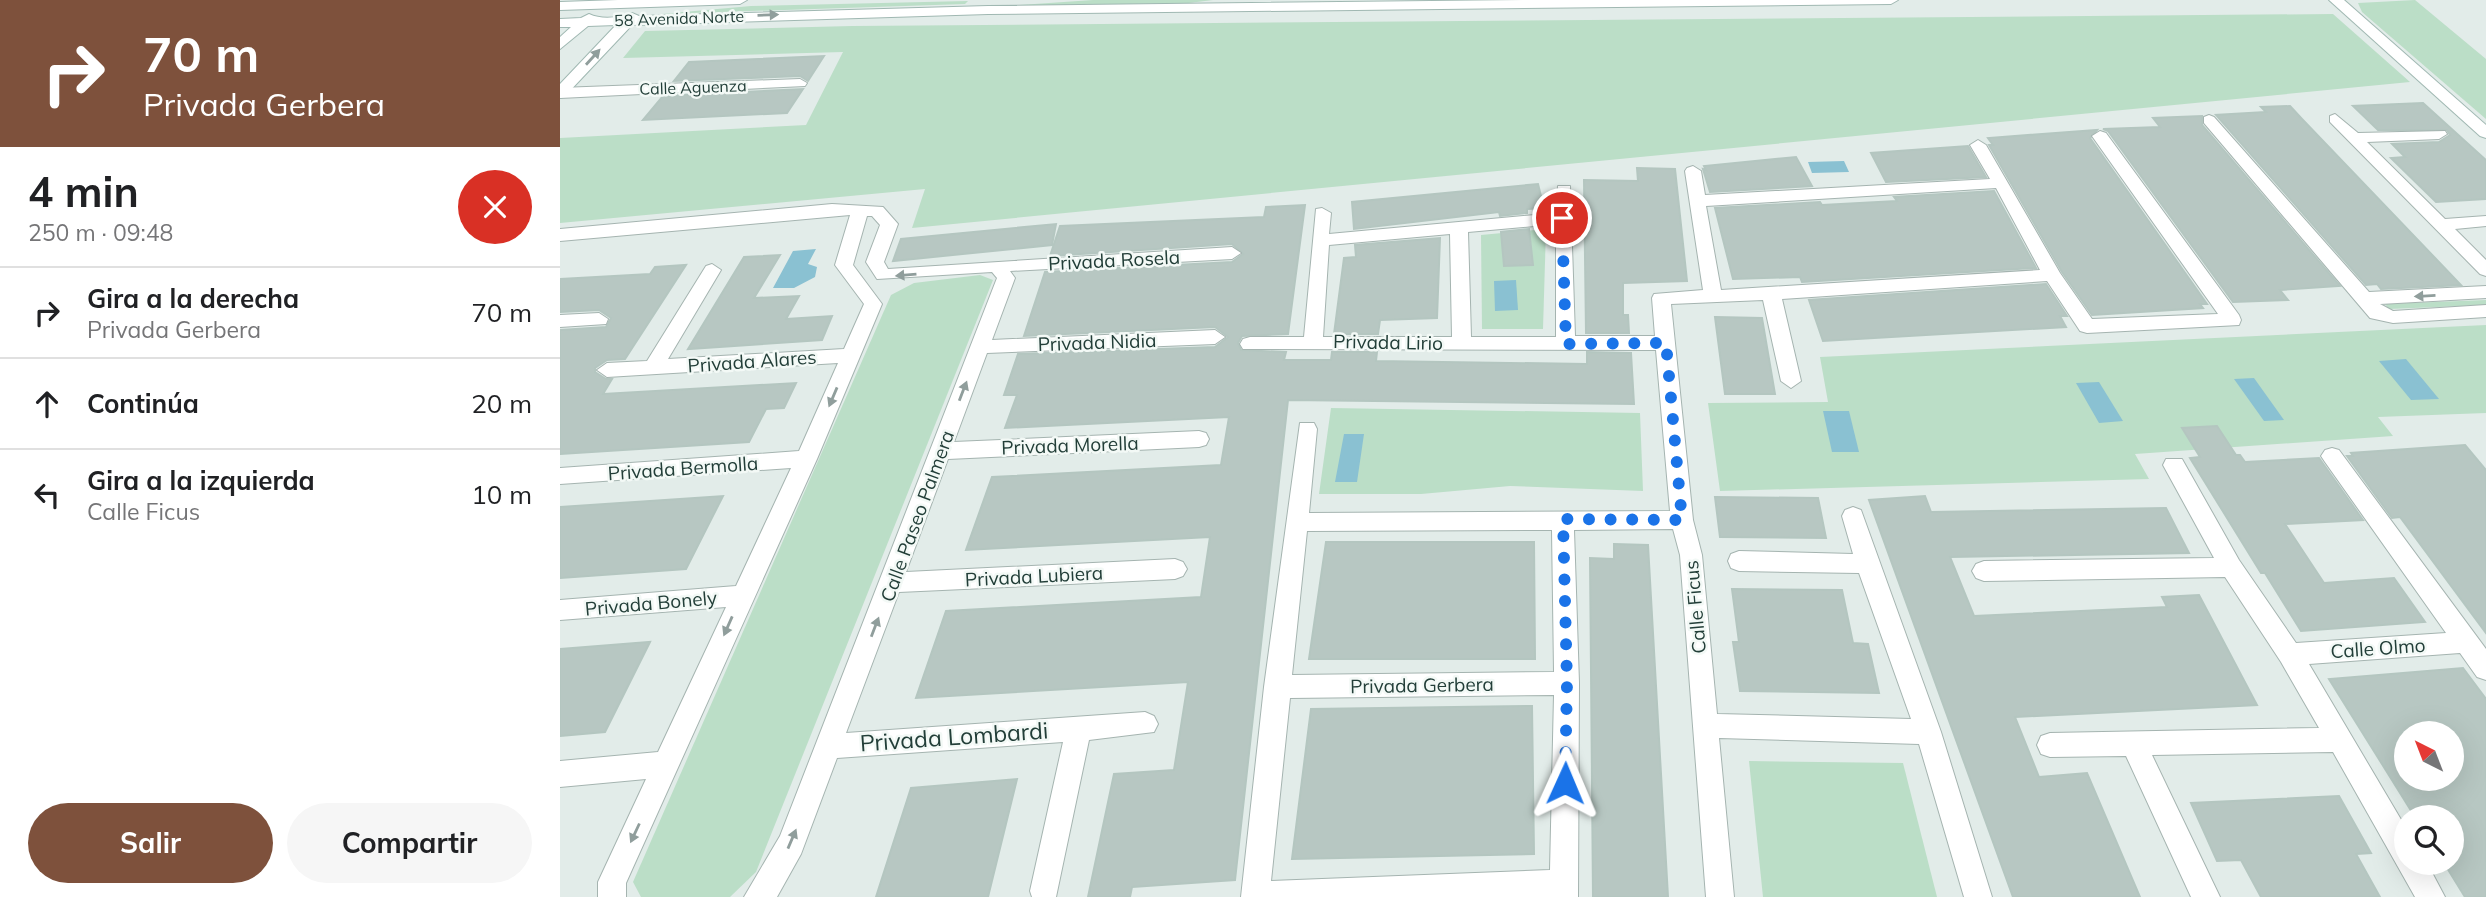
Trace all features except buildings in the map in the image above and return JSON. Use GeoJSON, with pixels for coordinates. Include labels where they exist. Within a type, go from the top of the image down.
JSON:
{"type":"FeatureCollection","features":[{"type":"Feature","properties":{"kind":"street","name":"58 Avenida Norte"},"geometry":{"type":"LineString","coordinates":[[560,6],[610,2],[740,0]]}},
{"type":"Feature","properties":{"kind":"street","name":"58 Avenida Norte"},"geometry":{"type":"LineString","coordinates":[[560,23],[991,5],[1891,0]]}},
{"type":"Feature","properties":{"kind":"street"},"geometry":{"type":"LineString","coordinates":[[2336,0],[2486,133]]}},
{"type":"Feature","properties":{"kind":"street"},"geometry":{"type":"LineString","coordinates":[[560,93],[626,20],[655,1]]}},
{"type":"Feature","properties":{"kind":"street"},"geometry":{"type":"LineString","coordinates":[[560,45],[583,22],[610,2]]}},
{"type":"Feature","properties":{"kind":"street","name":"Calle Aguenza"},"geometry":{"type":"LineString","coordinates":[[560,93],[800,83]]}},
{"type":"Feature","properties":{"kind":"street"},"geometry":{"type":"LineString","coordinates":[[2209,120],[2377,313],[2393,317],[2486,311]]}},
{"type":"Feature","properties":{"kind":"street"},"geometry":{"type":"LineString","coordinates":[[2335,120],[2486,270]]}},
{"type":"Feature","properties":{"kind":"street"},"geometry":{"type":"LineString","coordinates":[[2353,138],[2439,134]]}},
{"type":"Feature","properties":{"kind":"street"},"geometry":{"type":"LineString","coordinates":[[1978,145],[2052,275],[2087,326],[2232,320],[2100,136]]}},
{"type":"Feature","properties":{"kind":"street"},"geometry":{"type":"LineString","coordinates":[[1693,171],[1713,297],[2052,275]]}},
{"type":"Feature","properties":{"kind":"street"},"geometry":{"type":"LineString","coordinates":[[1697,201],[2001,183]]}},
{"type":"Feature","properties":{"kind":"street"},"geometry":{"type":"LineString","coordinates":[[1564,190],[1562,218],[1566,344]]}},
{"type":"Feature","properties":{"kind":"street"},"geometry":{"type":"LineString","coordinates":[[560,235],[832,209],[877,211],[889,224],[875,262],[883,275],[997,266]]}},
{"type":"Feature","properties":{"kind":"street"},"geometry":{"type":"LineString","coordinates":[[612,897],[612,882],[806,459],[873,304],[844,265],[860,211]]}},
{"type":"Feature","properties":{"kind":"street","name":"Privada Lirio"},"geometry":{"type":"LineString","coordinates":[[1313,342],[1322,214]]}},
{"type":"Feature","properties":{"kind":"street"},"geometry":{"type":"LineString","coordinates":[[1322,240],[1562,218]]}},
{"type":"Feature","properties":{"kind":"street"},"geometry":{"type":"LineString","coordinates":[[2440,225],[2486,221]]}},
{"type":"Feature","properties":{"kind":"street","name":"Privada Lirio"},"geometry":{"type":"LineString","coordinates":[[1458,228],[1462,343]]}},
{"type":"Feature","properties":{"kind":"street","name":"Privada Rosela"},"geometry":{"type":"LineString","coordinates":[[997,266],[1232,253]]}},
{"type":"Feature","properties":{"kind":"street","name":"Calle Paseo Palmera"},"geometry":{"type":"LineString","coordinates":[[758,897],[764,893],[791,844],[893,582],[1006,278],[997,266]]}},
{"type":"Feature","properties":{"kind":"street","name":"Privada Alares"},"geometry":{"type":"LineString","coordinates":[[653,367],[712,270]]}},
{"type":"Feature","properties":{"kind":"street"},"geometry":{"type":"LineString","coordinates":[[2364,299],[2486,292]]}},
{"type":"Feature","properties":{"kind":"street"},"geometry":{"type":"LineString","coordinates":[[1771,294],[1791,381]]}},
{"type":"Feature","properties":{"kind":"street","name":"Calle Ficus"},"geometry":{"type":"LineString","coordinates":[[1713,297],[1661,298],[1682,520],[1691,555],[1720,897]]}},
{"type":"Feature","properties":{"kind":"street"},"geometry":{"type":"LineString","coordinates":[[560,321],[599,319]]}},
{"type":"Feature","properties":{"kind":"street","name":"Privada Nidia"},"geometry":{"type":"LineString","coordinates":[[980,347],[1215,337]]}},
{"type":"Feature","properties":{"kind":"street","name":"Privada Lirio"},"geometry":{"type":"LineString","coordinates":[[1250,344],[1666,343]]}},
{"type":"Feature","properties":{"kind":"street","name":"Privada Alares"},"geometry":{"type":"LineString","coordinates":[[607,370],[852,355]]}},
{"type":"Feature","properties":{"kind":"street"},"geometry":{"type":"LineString","coordinates":[[1307,429],[1276,687],[1255,896],[1563,891],[1567,683],[1563,519]]}},
{"type":"Feature","properties":{"kind":"street","name":"Privada Morella"},"geometry":{"type":"LineString","coordinates":[[940,451],[1199,439]]}},
{"type":"Feature","properties":{"kind":"street"},"geometry":{"type":"LineString","coordinates":[[2332,456],[2486,669]]}},
{"type":"Feature","properties":{"kind":"street","name":"Privada Bermolla"},"geometry":{"type":"LineString","coordinates":[[560,476],[806,459]]}},
{"type":"Feature","properties":{"kind":"street"},"geometry":{"type":"LineString","coordinates":[[2174,465],[2231,567],[2290,654],[2394,833]]}},
{"type":"Feature","properties":{"kind":"street"},"geometry":{"type":"LineString","coordinates":[[1853,516],[1867,564],[1927,732],[1978,897]]}},
{"type":"Feature","properties":{"kind":"street"},"geometry":{"type":"LineString","coordinates":[[1297,522],[1682,520]]}},
{"type":"Feature","properties":{"kind":"street"},"geometry":{"type":"LineString","coordinates":[[1739,561],[1867,564]]}},
{"type":"Feature","properties":{"kind":"street"},"geometry":{"type":"LineString","coordinates":[[1984,571],[2231,567]]}},
{"type":"Feature","properties":{"kind":"street","name":"Privada Lubiera"},"geometry":{"type":"LineString","coordinates":[[893,582],[1175,569]]}},
{"type":"Feature","properties":{"kind":"street","name":"Privada Bonely"},"geometry":{"type":"LineString","coordinates":[[560,610],[742,596]]}},
{"type":"Feature","properties":{"kind":"street","name":"Calle Olmo"},"geometry":{"type":"LineString","coordinates":[[2290,654],[2466,642]]}},
{"type":"Feature","properties":{"kind":"street","name":"Privada Gerbera"},"geometry":{"type":"LineString","coordinates":[[1276,687],[1567,683]]}},
{"type":"Feature","properties":{"kind":"street","name":"Privada Lombardi"},"geometry":{"type":"LineString","coordinates":[[829,746],[1145,724]]}},
{"type":"Feature","properties":{"kind":"street"},"geometry":{"type":"LineString","coordinates":[[1705,726],[1927,732]]}},
{"type":"Feature","properties":{"kind":"street","name":"Privada Lombardi"},"geometry":{"type":"LineString","coordinates":[[1044,891],[1079,728]]}},
{"type":"Feature","properties":{"kind":"street"},"geometry":{"type":"LineString","coordinates":[[2050,745],[2340,740]]}},
{"type":"Feature","properties":{"kind":"street"},"geometry":{"type":"LineString","coordinates":[[2134,745],[2206,897]]}},
{"type":"Feature","properties":{"kind":"street"},"geometry":{"type":"LineString","coordinates":[[560,774],[667,764]]}},
{"type":"Feature","properties":{"kind":"street"},"geometry":{"type":"LineString","coordinates":[[2419,875],[2431,897]]}},
{"type":"Feature","properties":{"kind":"green space"},"geometry":{"type":"Polygon","coordinates":[[[1093,0],[1213,0],[1189,3],[1007,6],[1093,0]]]}},
{"type":"Feature","properties":{"kind":"green space"},"geometry":{"type":"Polygon","coordinates":[[[2415,0],[2486,59],[2486,119],[2362,12],[2358,3],[2415,0]]]}},
{"type":"Feature","properties":{"kind":"green space"},"geometry":{"type":"Polygon","coordinates":[[[968,1],[965,4],[661,14],[751,6],[968,1]]]}},
{"type":"Feature","properties":{"kind":"green space"},"geometry":{"type":"Polygon","coordinates":[[[2333,14],[2410,82],[912,228],[925,189],[560,223],[560,138],[806,125],[843,52],[623,58],[645,31],[852,26],[2333,14]]]}},
{"type":"Feature","properties":{"kind":"green space"},"geometry":{"type":"Polygon","coordinates":[[[1546,229],[1543,329],[1482,329],[1481,235],[1546,229]]]}},
{"type":"Feature","properties":{"kind":"green space"},"geometry":{"type":"Polygon","coordinates":[[[980,275],[993,280],[756,872],[730,897],[641,897],[633,882],[891,295],[914,283],[980,275]]]}},
{"type":"Feature","properties":{"kind":"green space"},"geometry":{"type":"Polygon","coordinates":[[[2486,300],[2486,305],[2389,309],[2385,304],[2486,300]]]}},
{"type":"Feature","properties":{"kind":"green space"},"geometry":{"type":"Polygon","coordinates":[[[2486,325],[2486,413],[2378,417],[2393,436],[2135,454],[2149,479],[1720,491],[1708,403],[1828,402],[1820,357],[2486,325]]]}},
{"type":"Feature","properties":{"kind":"green space"},"geometry":{"type":"Polygon","coordinates":[[[1331,408],[1640,413],[1643,491],[1510,486],[1421,494],[1319,494],[1331,408]]]}},
{"type":"Feature","properties":{"kind":"green space"},"geometry":{"type":"Polygon","coordinates":[[[1749,761],[1903,763],[1937,897],[1763,897],[1749,761]]]}},
{"type":"Feature","properties":{"kind":"water"},"geometry":{"type":"Polygon","coordinates":[[[1844,161],[1849,172],[1812,173],[1808,162],[1844,161]]]}},
{"type":"Feature","properties":{"kind":"water"},"geometry":{"type":"Polygon","coordinates":[[[816,249],[808,264],[817,267],[815,277],[794,288],[773,288],[793,251],[816,249]]]}},
{"type":"Feature","properties":{"kind":"water"},"geometry":{"type":"Polygon","coordinates":[[[1516,280],[1518,310],[1495,311],[1494,281],[1516,280]]]}},
{"type":"Feature","properties":{"kind":"water"},"geometry":{"type":"Polygon","coordinates":[[[2406,359],[2439,399],[2411,400],[2379,361],[2406,359]]]}},
{"type":"Feature","properties":{"kind":"water"},"geometry":{"type":"Polygon","coordinates":[[[2254,378],[2284,420],[2264,421],[2234,379],[2254,378]]]}},
{"type":"Feature","properties":{"kind":"water"},"geometry":{"type":"Polygon","coordinates":[[[2099,382],[2123,421],[2099,423],[2076,383],[2099,382]]]}},
{"type":"Feature","properties":{"kind":"water"},"geometry":{"type":"Polygon","coordinates":[[[1823,411],[1849,411],[1859,452],[1832,452],[1823,411]]]}},
{"type":"Feature","properties":{"kind":"water"},"geometry":{"type":"Polygon","coordinates":[[[1344,434],[1364,434],[1357,482],[1335,482],[1344,434]]]}},
{"type":"Feature","properties":{"kind":"route"},"geometry":{"type":"LineString","coordinates":[[1562,218],[1566,344],[1666,343],[1682,520],[1563,519],[1567,683],[1565,783]]}}]}
